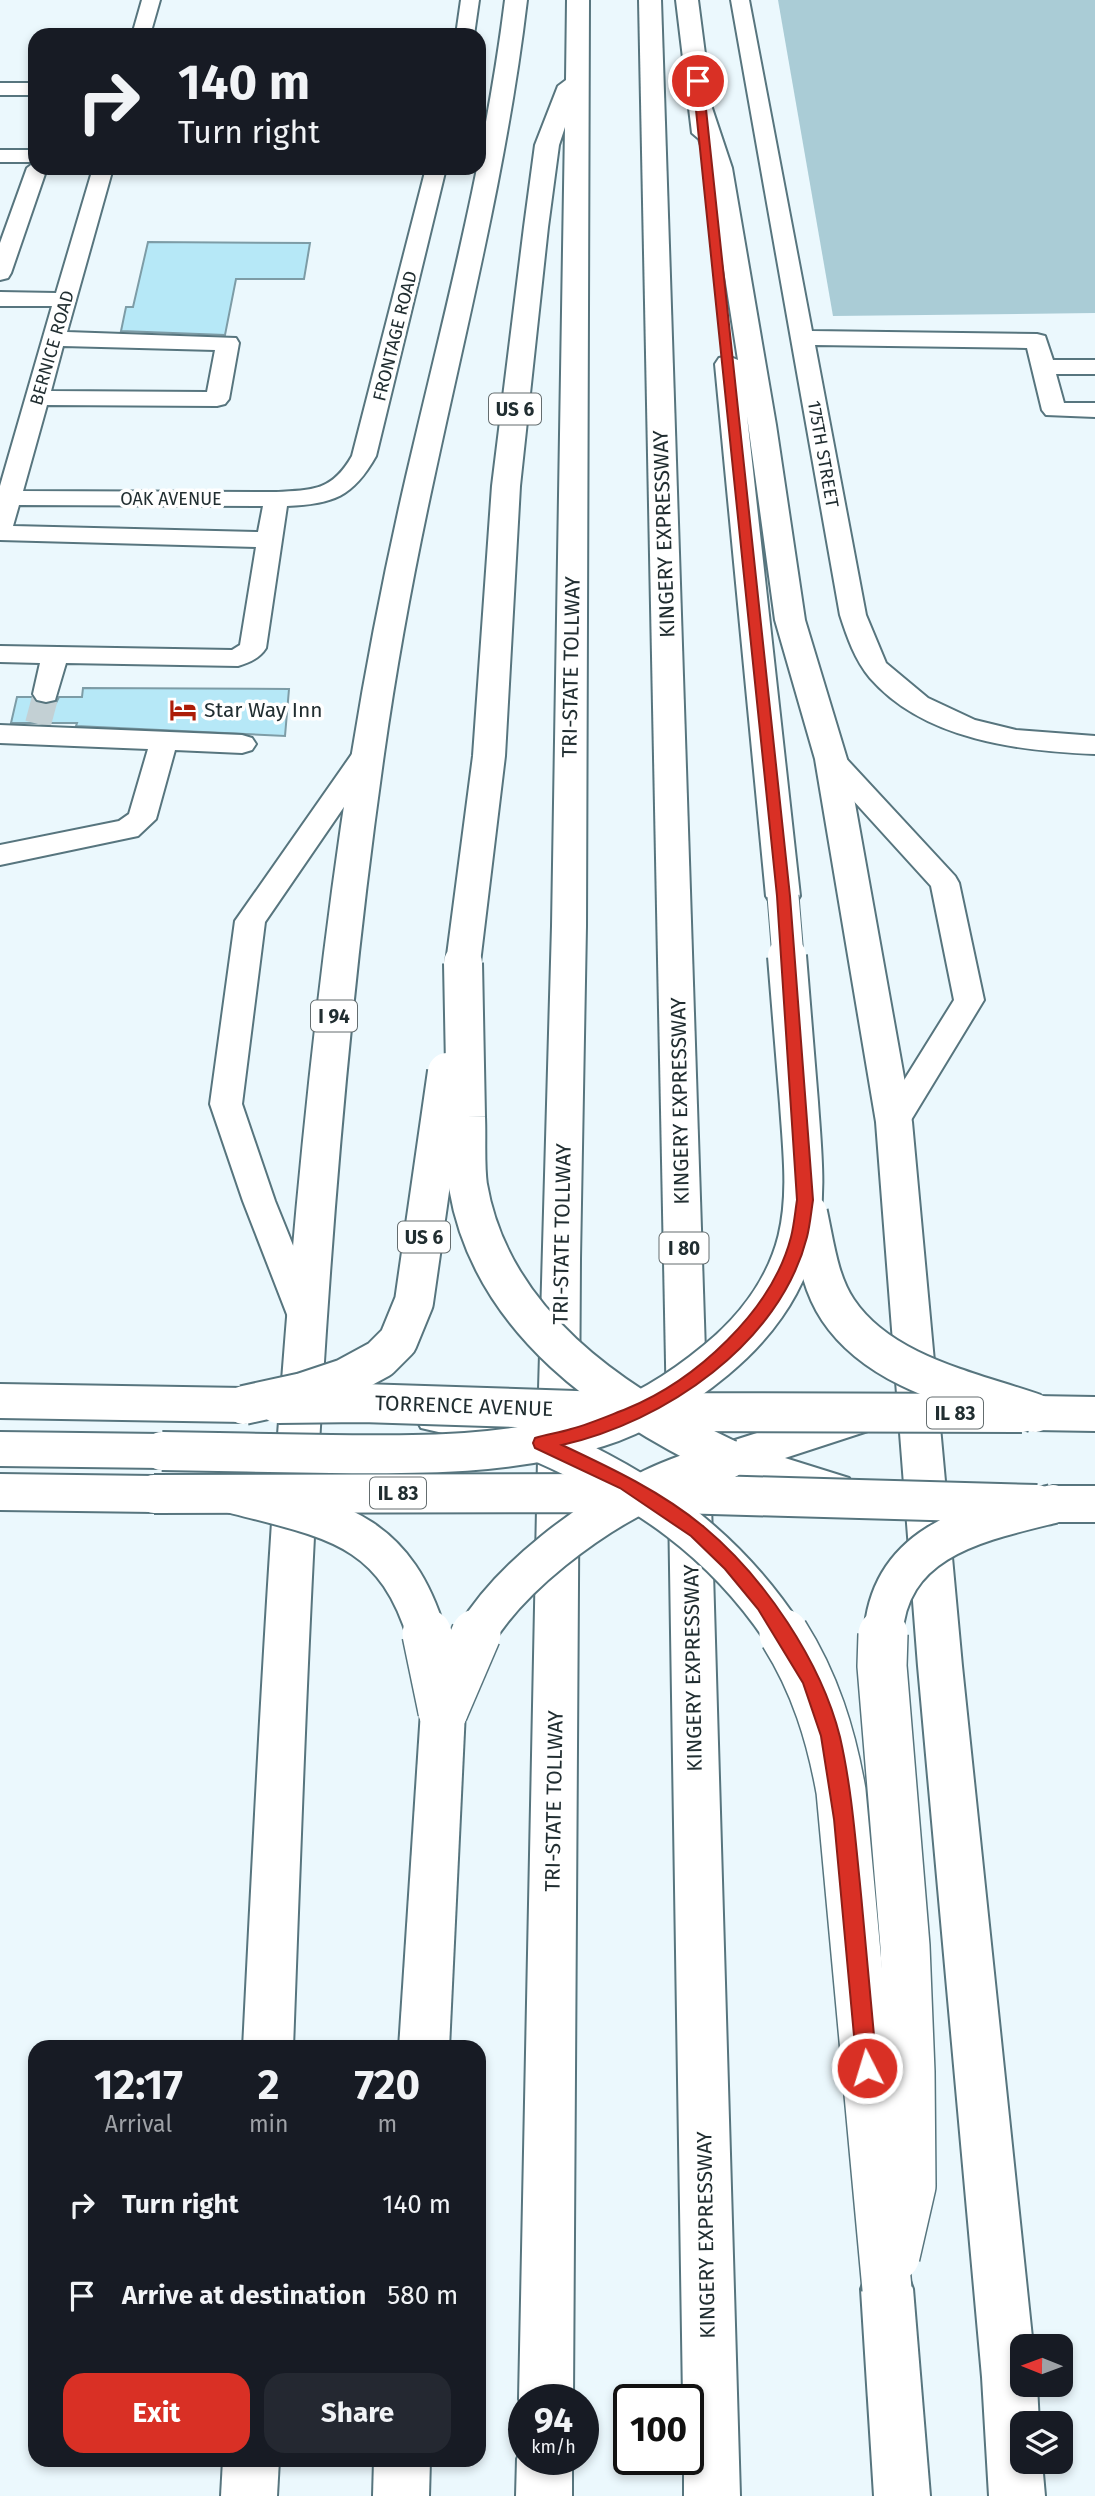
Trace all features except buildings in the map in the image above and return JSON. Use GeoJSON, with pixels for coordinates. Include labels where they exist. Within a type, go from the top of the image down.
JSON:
{"type":"FeatureCollection","features":[{"type":"Feature","properties":{"kind":"main road","name":"I 94"},"geometry":{"type":"LineString","coordinates":[[268,2040],[289,1581],[305,1317],[338,979],[369,750],[399,575],[495,151],[516,0]]}},
{"type":"Feature","properties":{"kind":"main road"},"geometry":{"type":"LineString","coordinates":[[576,68],[578,0]]}},
{"type":"Feature","properties":{"kind":"main road","name":"KINGERY EXPRESSWAY"},"geometry":{"type":"LineString","coordinates":[[650,0],[681,1155],[712,2496]]}},
{"type":"Feature","properties":{"kind":"main road"},"geometry":{"type":"LineString","coordinates":[[687,0],[701,108],[783,896],[805,1200],[822,1273],[831,1298],[858,1336],[871,1348],[900,1364],[1035,1413]]}},
{"type":"Feature","properties":{"kind":"main road","name":"US 6"},"geometry":{"type":"LineString","coordinates":[[244,1405],[322,1386],[363,1369],[394,1346],[405,1328],[414,1302],[463,962],[489,756],[506,486],[536,227],[547,145],[576,68]]}},
{"type":"Feature","properties":{"kind":"main road","name":"TRI-STATE TOLLWAY"},"geometry":{"type":"LineString","coordinates":[[546,2384],[561,1259],[568,940],[578,153],[576,68]]}},
{"type":"Feature","properties":{"kind":"main road"},"geometry":{"type":"LineString","coordinates":[[701,108],[720,168],[762,425],[790,620],[831,760],[894,1122],[941,1679],[1008,2364],[1017,2496]]}},
{"type":"Feature","properties":{"kind":"main road"},"geometry":{"type":"LineString","coordinates":[[463,962],[468,1185],[483,1239],[512,1294],[538,1330],[603,1390],[677,1436],[728,1460],[785,1478],[881,1501]]}},
{"type":"Feature","properties":{"kind":"main road"},"geometry":{"type":"LineString","coordinates":[[0,1449],[443,1455],[501,1450],[585,1432],[636,1412],[701,1373],[755,1322],[770,1301],[792,1257],[805,1200]]}},
{"type":"Feature","properties":{"kind":"main road","name":"TORRENCE AVENUE"},"geometry":{"type":"LineString","coordinates":[[0,1401],[244,1405],[362,1403],[636,1412],[1095,1413]]}},
{"type":"Feature","properties":{"kind":"main road"},"geometry":{"type":"LineString","coordinates":[[362,1403],[482,1425],[541,1443],[578,1458],[642,1493],[706,1539],[731,1563],[764,1603],[811,1680],[830,1736],[844,1819],[902,2496]]}},
{"type":"Feature","properties":{"kind":"main road"},"geometry":{"type":"LineString","coordinates":[[443,1711],[468,1649],[481,1626],[522,1580],[565,1545],[642,1493],[728,1460],[874,1412]]}},
{"type":"Feature","properties":{"kind":"main road","name":"IL 83"},"geometry":{"type":"LineString","coordinates":[[0,1492],[642,1493],[1074,1504]]}},
{"type":"Feature","properties":{"kind":"main road"},"geometry":{"type":"LineString","coordinates":[[233,1494],[330,1522],[366,1540],[398,1572],[415,1602],[435,1662],[443,1711],[424,2040]]}},
{"type":"Feature","properties":{"kind":"main road"},"geometry":{"type":"LineString","coordinates":[[888,2311],[911,2186],[905,1946],[882,1666],[884,1621],[905,1570],[921,1551],[942,1538],[969,1527],[1074,1504]]}},
{"type":"Feature","properties":{"kind":"main road"},"geometry":{"type":"LineString","coordinates":[[249,2496],[251,2467]]}},
{"type":"Feature","properties":{"kind":"main road"},"geometry":{"type":"LineString","coordinates":[[401,2496],[402,2467]]}},
{"type":"Feature","properties":{"kind":"main road"},"geometry":{"type":"LineString","coordinates":[[544,2496],[545,2475]]}},
{"type":"Feature","properties":{"kind":"street"},"geometry":{"type":"LineString","coordinates":[[143,28],[151,0]]}},
{"type":"Feature","properties":{"kind":"street"},"geometry":{"type":"LineString","coordinates":[[466,28],[470,0]]}},
{"type":"Feature","properties":{"kind":"street","name":"175TH STREET"},"geometry":{"type":"LineString","coordinates":[[740,0],[853,615],[861,642],[878,671],[928,712],[962,726],[1038,743],[1095,745]]}},
{"type":"Feature","properties":{"kind":"street"},"geometry":{"type":"LineString","coordinates":[[0,89],[28,89]]}},
{"type":"Feature","properties":{"kind":"street"},"geometry":{"type":"LineString","coordinates":[[0,156],[28,156]]}},
{"type":"Feature","properties":{"kind":"street"},"geometry":{"type":"LineString","coordinates":[[0,273],[35,175]]}},
{"type":"Feature","properties":{"kind":"street","name":"BERNICE ROAD"},"geometry":{"type":"LineString","coordinates":[[2,518],[19,428],[37,398],[101,175]]}},
{"type":"Feature","properties":{"kind":"street","name":"FRONTAGE ROAD"},"geometry":{"type":"LineString","coordinates":[[333,491],[353,479],[364,457],[434,175]]}},
{"type":"Feature","properties":{"kind":"street"},"geometry":{"type":"LineString","coordinates":[[0,299],[65,300]]}},
{"type":"Feature","properties":{"kind":"street"},"geometry":{"type":"LineString","coordinates":[[37,398],[217,399],[228,343],[144,343],[120,338],[54,339]]}},
{"type":"Feature","properties":{"kind":"street"},"geometry":{"type":"LineString","coordinates":[[803,338],[1037,341],[1054,410],[1095,410]]}},
{"type":"Feature","properties":{"kind":"street"},"geometry":{"type":"LineString","coordinates":[[1043,366],[1095,367]]}},
{"type":"Feature","properties":{"kind":"street","name":"OAK AVENUE"},"geometry":{"type":"LineString","coordinates":[[2,518],[304,498],[333,491]]}},
{"type":"Feature","properties":{"kind":"street"},"geometry":{"type":"LineString","coordinates":[[0,654],[238,658],[253,648],[276,499]]}},
{"type":"Feature","properties":{"kind":"street"},"geometry":{"type":"LineString","coordinates":[[2,518],[270,540]]}},
{"type":"Feature","properties":{"kind":"street"},"geometry":{"type":"LineString","coordinates":[[46,694],[55,655]]}},
{"type":"Feature","properties":{"kind":"street"},"geometry":{"type":"LineString","coordinates":[[0,734],[37,730],[242,744]]}},
{"type":"Feature","properties":{"kind":"street"},"geometry":{"type":"LineString","coordinates":[[0,855],[128,829],[142,819],[164,740]]}},
{"type":"Feature","properties":{"kind":"street"},"geometry":{"type":"LineString","coordinates":[[305,1317],[259,1201],[226,1104],[250,922],[369,750]]}},
{"type":"Feature","properties":{"kind":"street"},"geometry":{"type":"LineString","coordinates":[[831,760],[945,883],[969,1000],[894,1122]]}},
{"type":"Feature","properties":{"kind":"shaded area"},"geometry":{"type":"Polygon","coordinates":[[[778,0],[1095,0],[1095,313],[833,316],[778,0]]]}},
{"type":"Feature","properties":{"kind":"tunnel"},"geometry":{"type":"LineString","coordinates":[[38,724],[46,694]]}},
{"type":"Feature","properties":{"kind":"place","name":"Star Way Inn"},"geometry":{"type":"Point","coordinates":[183,710]}},
{"type":"Feature","properties":{"kind":"route"},"geometry":{"type":"LineString","coordinates":[[698,81],[783,896],[805,1200],[799,1239],[782,1280],[755,1322],[719,1359],[682,1386],[636,1412],[574,1436],[541,1443],[578,1458],[626,1483],[697,1531],[731,1563],[764,1603],[811,1680],[830,1736],[844,1819],[867,2068]]}}]}
